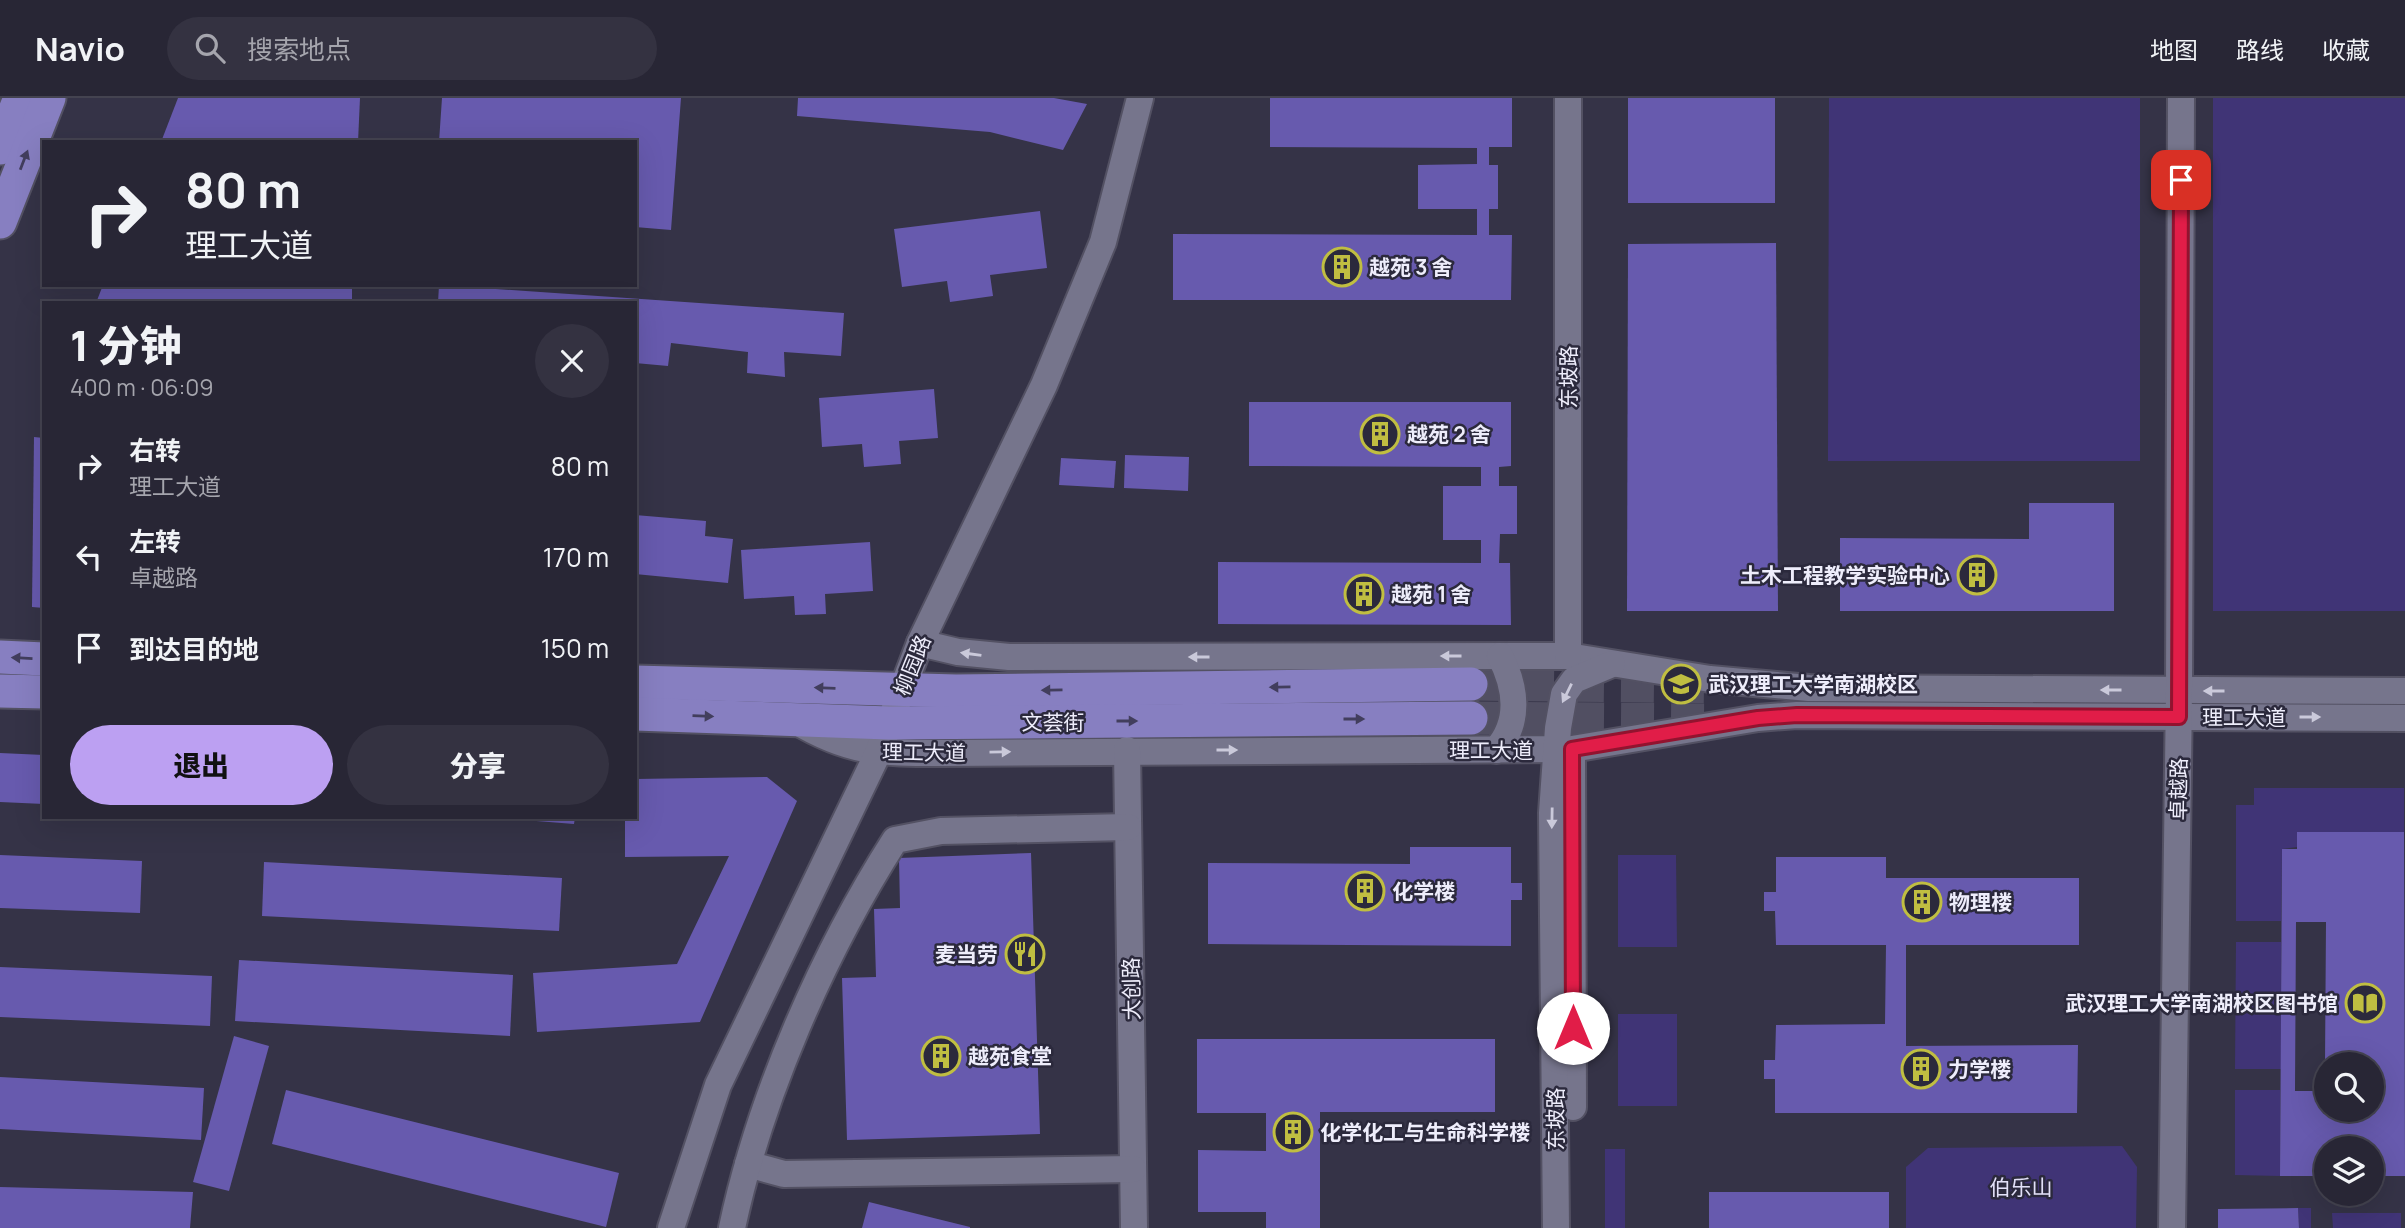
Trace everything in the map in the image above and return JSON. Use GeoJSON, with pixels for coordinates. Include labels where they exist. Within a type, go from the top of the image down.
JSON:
{"type":"FeatureCollection","features":[{"type":"Feature","properties":{"kind":"main road"},"geometry":{"type":"LineString","coordinates":[[0,148],[20,98]]}},
{"type":"Feature","properties":{"kind":"main road"},"geometry":{"type":"LineString","coordinates":[[0,222],[49,98]]}},
{"type":"Feature","properties":{"kind":"main road"},"geometry":{"type":"LineString","coordinates":[[0,657],[42,659]]}},
{"type":"Feature","properties":{"kind":"main road","name":"文荟街"},"geometry":{"type":"LineString","coordinates":[[637,682],[902,690],[1471,684]]}},
{"type":"Feature","properties":{"kind":"main road"},"geometry":{"type":"LineString","coordinates":[[0,691],[42,692]]}},
{"type":"Feature","properties":{"kind":"main road","name":"文荟街"},"geometry":{"type":"LineString","coordinates":[[637,714],[792,719],[883,738],[1472,718]]}},
{"type":"Feature","properties":{"kind":"street","name":"柳园路"},"geometry":{"type":"LineString","coordinates":[[671,1228],[718,1085],[883,738],[920,643],[1023,432],[1103,242],[1140,98]]}},
{"type":"Feature","properties":{"kind":"street","name":"东坡路"},"geometry":{"type":"LineString","coordinates":[[1568,98],[1568,656]]}},
{"type":"Feature","properties":{"kind":"street","name":"卓越路"},"geometry":{"type":"LineString","coordinates":[[2172,1228],[2179,717],[2181,98]]}},
{"type":"Feature","properties":{"kind":"street","name":"理工大道"},"geometry":{"type":"LineString","coordinates":[[920,643],[958,652],[1009,657],[1568,656],[1710,679],[1809,688],[2405,691]]}},
{"type":"Feature","properties":{"kind":"street"},"geometry":{"type":"LineString","coordinates":[[1496,750],[1511,726],[1514,704],[1510,681],[1500,656]]}},
{"type":"Feature","properties":{"kind":"street","name":"东坡路"},"geometry":{"type":"LineString","coordinates":[[1573,1228],[1561,707],[1569,686],[1583,674],[1614,663]]}},
{"type":"Feature","properties":{"kind":"street","name":"理工大道"},"geometry":{"type":"LineString","coordinates":[[883,738],[1126,750],[1496,750],[1564,749],[1758,718],[1797,715],[2405,718]]}},
{"type":"Feature","properties":{"kind":"street","name":"东坡路"},"geometry":{"type":"LineString","coordinates":[[1556,1228],[1552,813],[1564,749]]}},
{"type":"Feature","properties":{"kind":"street","name":"大创路"},"geometry":{"type":"LineString","coordinates":[[1126,750],[1134,1228]]}},
{"type":"Feature","properties":{"kind":"street"},"geometry":{"type":"LineString","coordinates":[[732,1228],[762,1114],[804,1015],[864,889],[895,839],[941,831],[1128,828]]}},
{"type":"Feature","properties":{"kind":"street"},"geometry":{"type":"LineString","coordinates":[[748,1164],[784,1174],[1133,1169]]}},
{"type":"Feature","properties":{"kind":"green space"},"geometry":{"type":"Polygon","coordinates":[[[1829,98],[2140,98],[2140,461],[1828,461],[1829,98]]]}},
{"type":"Feature","properties":{"kind":"green space"},"geometry":{"type":"Polygon","coordinates":[[[2213,98],[2405,98],[2405,611],[2213,611],[2213,98]]]}},
{"type":"Feature","properties":{"kind":"green space"},"geometry":{"type":"Polygon","coordinates":[[[2254,788],[2404,788],[2404,832],[2282,849],[2281,921],[2236,921],[2236,805],[2254,805],[2254,788]]]}},
{"type":"Feature","properties":{"kind":"green space"},"geometry":{"type":"Polygon","coordinates":[[[1618,855],[1676,855],[1677,947],[1618,947],[1618,855]]]}},
{"type":"Feature","properties":{"kind":"green space"},"geometry":{"type":"Polygon","coordinates":[[[2236,942],[2281,942],[2281,1069],[2235,1069],[2236,942]]]}},
{"type":"Feature","properties":{"kind":"green space"},"geometry":{"type":"Polygon","coordinates":[[[1618,1014],[1677,1014],[1677,1106],[1618,1106],[1618,1014]]]}},
{"type":"Feature","properties":{"kind":"green space"},"geometry":{"type":"Polygon","coordinates":[[[2235,1090],[2280,1090],[2280,1176],[2235,1175],[2235,1090]]]}},
{"type":"Feature","properties":{"kind":"green space","name":"伯乐山"},"geometry":{"type":"Polygon","coordinates":[[[2122,1146],[2137,1167],[2136,1228],[1906,1228],[1906,1167],[1928,1148],[2122,1146]]]}},
{"type":"Feature","properties":{"kind":"green space"},"geometry":{"type":"Polygon","coordinates":[[[1605,1149],[1625,1149],[1625,1228],[1605,1228],[1605,1149]]]}},
{"type":"Feature","properties":{"kind":"green space"},"geometry":{"type":"Polygon","coordinates":[[[2298,1208],[2311,1208],[2311,1228],[2299,1228],[2298,1208]]]}},
{"type":"Feature","properties":{"kind":"green space"},"geometry":{"type":"Polygon","coordinates":[[[2332,1213],[2401,1213],[2401,1228],[2333,1228],[2332,1213]]]}},
{"type":"Feature","properties":{"kind":"building"},"geometry":{"type":"Polygon","coordinates":[[[178,98],[360,98],[358,140],[162,140],[178,98]]]}},
{"type":"Feature","properties":{"kind":"building"},"geometry":{"type":"Polygon","coordinates":[[[442,98],[681,98],[671,230],[637,227],[637,140],[439,140],[442,98]]]}},
{"type":"Feature","properties":{"kind":"building"},"geometry":{"type":"Polygon","coordinates":[[[798,98],[1054,98],[1087,104],[1063,150],[990,132],[797,116],[798,98]]]}},
{"type":"Feature","properties":{"kind":"building"},"geometry":{"type":"Polygon","coordinates":[[[1270,98],[1512,98],[1512,147],[1489,147],[1489,165],[1498,165],[1498,209],[1489,209],[1489,235],[1512,235],[1511,300],[1173,300],[1173,234],[1477,235],[1477,209],[1418,209],[1418,165],[1477,164],[1477,148],[1270,147],[1270,98]]]}},
{"type":"Feature","properties":{"kind":"building"},"geometry":{"type":"Polygon","coordinates":[[[1628,98],[1775,98],[1775,203],[1628,203],[1628,98]]]}},
{"type":"Feature","properties":{"kind":"building"},"geometry":{"type":"Polygon","coordinates":[[[1040,211],[1047,268],[990,275],[993,296],[950,302],[947,281],[902,287],[894,229],[1040,211]]]}},
{"type":"Feature","properties":{"kind":"building"},"geometry":{"type":"Polygon","coordinates":[[[1776,243],[1778,611],[1627,611],[1628,244],[1776,243]]]}},
{"type":"Feature","properties":{"kind":"building"},"geometry":{"type":"Polygon","coordinates":[[[102,287],[352,287],[352,301],[97,301],[102,287]]]}},
{"type":"Feature","properties":{"kind":"building"},"geometry":{"type":"Polygon","coordinates":[[[439,287],[468,287],[844,313],[841,356],[784,352],[785,377],[747,373],[748,352],[671,343],[668,366],[637,363],[637,301],[438,301],[439,287]]]}},
{"type":"Feature","properties":{"kind":"building"},"geometry":{"type":"Polygon","coordinates":[[[934,389],[938,438],[899,441],[901,464],[864,467],[862,444],[822,447],[819,398],[934,389]]]}},
{"type":"Feature","properties":{"kind":"building"},"geometry":{"type":"Polygon","coordinates":[[[1249,402],[1511,402],[1511,466],[1499,467],[1499,486],[1517,486],[1517,534],[1500,534],[1499,563],[1510,563],[1511,625],[1218,624],[1218,562],[1481,563],[1481,540],[1443,540],[1443,486],[1481,486],[1481,467],[1249,466],[1249,402]]]}},
{"type":"Feature","properties":{"kind":"building"},"geometry":{"type":"Polygon","coordinates":[[[34,437],[42,438],[42,608],[32,607],[34,437]]]}},
{"type":"Feature","properties":{"kind":"building"},"geometry":{"type":"Polygon","coordinates":[[[1125,455],[1189,457],[1188,491],[1124,488],[1125,455]]]}},
{"type":"Feature","properties":{"kind":"building"},"geometry":{"type":"Polygon","coordinates":[[[1061,458],[1116,461],[1114,488],[1059,485],[1061,458]]]}},
{"type":"Feature","properties":{"kind":"building","name":"土木工程教学实验中心"},"geometry":{"type":"Polygon","coordinates":[[[2029,503],[2114,503],[2114,611],[1840,611],[1840,538],[2029,539],[2029,503]]]}},
{"type":"Feature","properties":{"kind":"building"},"geometry":{"type":"Polygon","coordinates":[[[637,515],[706,521],[705,536],[733,539],[728,583],[637,574],[637,515]]]}},
{"type":"Feature","properties":{"kind":"building"},"geometry":{"type":"Polygon","coordinates":[[[870,542],[873,591],[825,594],[826,614],[795,615],[794,596],[744,599],[741,550],[870,542]]]}},
{"type":"Feature","properties":{"kind":"building"},"geometry":{"type":"Polygon","coordinates":[[[0,753],[42,755],[42,804],[0,802],[0,753]]]}},
{"type":"Feature","properties":{"kind":"building"},"geometry":{"type":"Polygon","coordinates":[[[767,777],[797,801],[700,1022],[537,1032],[533,973],[677,964],[729,856],[625,857],[625,819],[637,819],[637,779],[767,777]]]}},
{"type":"Feature","properties":{"kind":"building"},"geometry":{"type":"Polygon","coordinates":[[[511,819],[575,819],[574,824],[511,819]]]}},
{"type":"Feature","properties":{"kind":"building","name":"武汉理工大学南湖校区图书馆"},"geometry":{"type":"Polygon","coordinates":[[[2297,832],[2404,832],[2405,1176],[2384,1176],[2384,1136],[2314,1136],[2314,1176],[2280,1176],[2282,849],[2297,849],[2297,832]],[[2296,922],[2295,1091],[2314,1091],[2314,1122],[2384,1122],[2384,1052],[2325,1052],[2326,922],[2296,922]]]}},
{"type":"Feature","properties":{"kind":"building","name":"化学楼"},"geometry":{"type":"Polygon","coordinates":[[[1410,847],[1511,847],[1511,883],[1522,883],[1522,900],[1511,900],[1511,946],[1208,944],[1208,863],[1410,864],[1410,847]]]}},
{"type":"Feature","properties":{"kind":"building","name":"越苑食堂"},"geometry":{"type":"Polygon","coordinates":[[[1031,853],[1040,1134],[847,1140],[842,978],[876,977],[874,909],[900,908],[899,858],[1031,853]]]}},
{"type":"Feature","properties":{"kind":"building"},"geometry":{"type":"Polygon","coordinates":[[[0,855],[142,861],[140,913],[0,908],[0,855]]]}},
{"type":"Feature","properties":{"kind":"building"},"geometry":{"type":"Polygon","coordinates":[[[1776,857],[1886,857],[1886,878],[2079,878],[2079,945],[1906,945],[1906,1046],[2078,1045],[2077,1113],[1775,1113],[1775,1079],[1764,1079],[1764,1060],[1775,1060],[1776,1025],[1885,1024],[1886,945],[1776,945],[1775,911],[1764,911],[1764,892],[1776,892],[1776,857]]]}},
{"type":"Feature","properties":{"kind":"building"},"geometry":{"type":"Polygon","coordinates":[[[264,862],[562,878],[559,931],[262,916],[264,862]]]}},
{"type":"Feature","properties":{"kind":"building"},"geometry":{"type":"Polygon","coordinates":[[[239,960],[513,975],[510,1036],[235,1021],[239,960]]]}},
{"type":"Feature","properties":{"kind":"building"},"geometry":{"type":"Polygon","coordinates":[[[0,967],[212,976],[210,1026],[0,1017],[0,967]]]}},
{"type":"Feature","properties":{"kind":"building"},"geometry":{"type":"Polygon","coordinates":[[[234,1036],[269,1046],[229,1191],[193,1182],[234,1036]]]}},
{"type":"Feature","properties":{"kind":"building","name":"化学化工与生命科学楼"},"geometry":{"type":"Polygon","coordinates":[[[1197,1039],[1495,1039],[1495,1112],[1320,1112],[1320,1228],[1266,1228],[1266,1212],[1198,1212],[1198,1150],[1266,1151],[1266,1113],[1197,1113],[1197,1039]]]}},
{"type":"Feature","properties":{"kind":"building"},"geometry":{"type":"Polygon","coordinates":[[[0,1077],[204,1088],[201,1140],[0,1129],[0,1077]]]}},
{"type":"Feature","properties":{"kind":"building"},"geometry":{"type":"Polygon","coordinates":[[[286,1090],[619,1173],[606,1227],[272,1144],[286,1090]]]}},
{"type":"Feature","properties":{"kind":"building"},"geometry":{"type":"Polygon","coordinates":[[[0,1187],[193,1192],[190,1228],[0,1228],[0,1187]]]}},
{"type":"Feature","properties":{"kind":"building"},"geometry":{"type":"Polygon","coordinates":[[[1709,1192],[1889,1192],[1889,1228],[1709,1228],[1709,1192]]]}},
{"type":"Feature","properties":{"kind":"building"},"geometry":{"type":"Polygon","coordinates":[[[869,1202],[970,1227],[970,1228],[862,1228],[869,1202]]]}},
{"type":"Feature","properties":{"kind":"building"},"geometry":{"type":"Polygon","coordinates":[[[2298,1208],[2299,1228],[2218,1228],[2218,1209],[2298,1208]]]}},
{"type":"Feature","properties":{"kind":"tunnel"},"geometry":{"type":"LineString","coordinates":[[1471,684],[1717,687]]}},
{"type":"Feature","properties":{"kind":"tunnel"},"geometry":{"type":"LineString","coordinates":[[1471,718],[1711,720]]}},
{"type":"Feature","properties":{"kind":"place","name":"越苑 3 舍"},"geometry":{"type":"Point","coordinates":[1342,267]}},
{"type":"Feature","properties":{"kind":"place","name":"越苑 2 舍"},"geometry":{"type":"Point","coordinates":[1380,434]}},
{"type":"Feature","properties":{"kind":"place","name":"土木工程教学实验中心"},"geometry":{"type":"Point","coordinates":[1977,575]}},
{"type":"Feature","properties":{"kind":"place","name":"越苑 1 舍"},"geometry":{"type":"Point","coordinates":[1364,594]}},
{"type":"Feature","properties":{"kind":"place","name":"武汉理工大学南湖校区"},"geometry":{"type":"Point","coordinates":[1681,684]}},
{"type":"Feature","properties":{"kind":"place","name":"化学楼"},"geometry":{"type":"Point","coordinates":[1365,891]}},
{"type":"Feature","properties":{"kind":"place","name":"物理楼"},"geometry":{"type":"Point","coordinates":[1922,902]}},
{"type":"Feature","properties":{"kind":"place","name":"麦当劳"},"geometry":{"type":"Point","coordinates":[1025,954]}},
{"type":"Feature","properties":{"kind":"place","name":"武汉理工大学南湖校区图书馆"},"geometry":{"type":"Point","coordinates":[2365,1003]}},
{"type":"Feature","properties":{"kind":"place","name":"越苑食堂"},"geometry":{"type":"Point","coordinates":[941,1056]}},
{"type":"Feature","properties":{"kind":"place","name":"力学楼"},"geometry":{"type":"Point","coordinates":[1921,1069]}},
{"type":"Feature","properties":{"kind":"place","name":"化学化工与生命科学楼"},"geometry":{"type":"Point","coordinates":[1293,1132]}},
{"type":"Feature","properties":{"kind":"route"},"geometry":{"type":"LineString","coordinates":[[1573,1028],[1572,749],[1758,718],[1797,715],[2179,717],[2181,180]]}}]}
